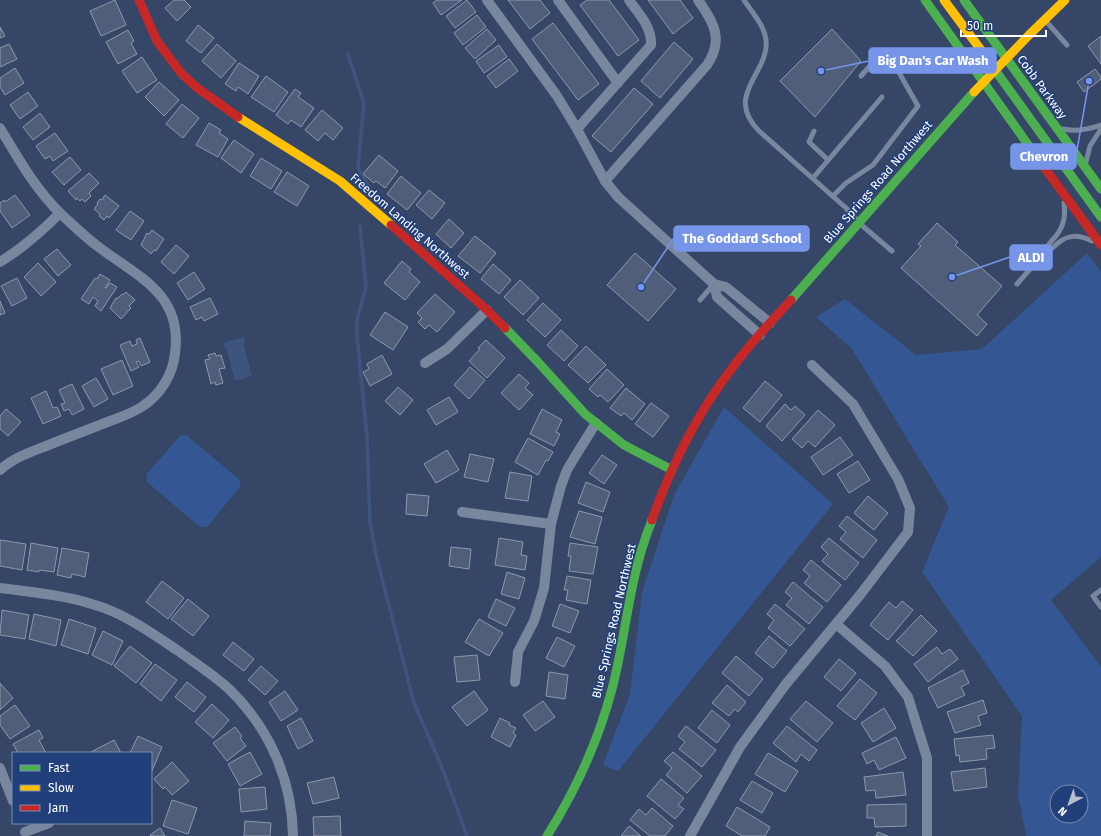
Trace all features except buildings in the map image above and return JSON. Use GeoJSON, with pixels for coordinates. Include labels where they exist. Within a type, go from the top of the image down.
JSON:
{"type":"FeatureCollection","features":[{"type":"Feature","properties":{"kind":"street","name":"Freedom Landing Northwest"},"geometry":{"type":"LineString","coordinates":[[139,0],[149,25],[158,41],[181,73],[196,87],[227,110],[340,181],[487,310],[596,424],[624,445],[672,470]]}},
{"type":"Feature","properties":{"kind":"street"},"geometry":{"type":"LineString","coordinates":[[487,0],[557,96],[605,181],[618,198],[714,284],[726,287],[770,323]]}},
{"type":"Feature","properties":{"kind":"street"},"geometry":{"type":"LineString","coordinates":[[558,0],[618,83]]}},
{"type":"Feature","properties":{"kind":"street"},"geometry":{"type":"LineString","coordinates":[[577,129],[651,45],[652,37],[649,28],[629,0]]}},
{"type":"Feature","properties":{"kind":"street"},"geometry":{"type":"LineString","coordinates":[[605,181],[712,59],[717,38],[710,16],[698,0]]}},
{"type":"Feature","properties":{"kind":"street"},"geometry":{"type":"LineString","coordinates":[[925,0],[1101,245]]}},
{"type":"Feature","properties":{"kind":"street"},"geometry":{"type":"LineString","coordinates":[[944,0],[1101,217]]}},
{"type":"Feature","properties":{"kind":"street","name":"Cobb Parkway"},"geometry":{"type":"LineString","coordinates":[[964,0],[1101,189]]}},
{"type":"Feature","properties":{"kind":"street","name":"Blue Springs Road Northwest"},"geometry":{"type":"LineString","coordinates":[[550,835],[586,765],[605,716],[617,668],[632,586],[651,520],[672,470],[702,414],[724,379],[770,323],[983,82],[1065,0]]}},
{"type":"Feature","properties":{"kind":"street"},"geometry":{"type":"LineString","coordinates":[[0,128],[33,180],[60,213],[100,248],[145,279],[164,300],[171,312],[176,335],[174,360],[171,372],[155,396],[143,406],[122,416],[15,459],[1,467]]}},
{"type":"Feature","properties":{"kind":"street"},"geometry":{"type":"LineString","coordinates":[[0,262],[32,240],[60,213]]}},
{"type":"Feature","properties":{"kind":"street"},"geometry":{"type":"LineString","coordinates":[[714,284],[717,297],[760,335]]}},
{"type":"Feature","properties":{"kind":"street"},"geometry":{"type":"LineString","coordinates":[[425,363],[447,349],[487,310]]}},
{"type":"Feature","properties":{"kind":"street"},"geometry":{"type":"LineString","coordinates":[[690,836],[740,747],[786,684],[836,624],[908,532],[910,508],[898,479],[853,404],[812,365]]}},
{"type":"Feature","properties":{"kind":"street"},"geometry":{"type":"LineString","coordinates":[[515,682],[518,652],[534,621],[544,588],[551,524],[561,486],[567,470],[596,424]]}},
{"type":"Feature","properties":{"kind":"street"},"geometry":{"type":"LineString","coordinates":[[462,512],[551,524]]}},
{"type":"Feature","properties":{"kind":"street"},"geometry":{"type":"LineString","coordinates":[[0,588],[92,603],[112,611],[145,628],[212,675],[229,689],[244,704],[258,723],[270,742],[279,761],[286,780],[290,800],[292,836]]}},
{"type":"Feature","properties":{"kind":"street"},"geometry":{"type":"LineString","coordinates":[[836,624],[885,666],[908,697],[927,758],[927,836]]}},
{"type":"Feature","properties":{"kind":"street"},"geometry":{"type":"LineString","coordinates":[[0,768],[12,799]]}},
{"type":"Feature","properties":{"kind":"street"},"geometry":{"type":"LineString","coordinates":[[24,830],[45,824]]}},
{"type":"Feature","properties":{"kind":"lane"},"geometry":{"type":"LineString","coordinates":[[744,0],[764,31],[766,44],[764,57],[748,89],[746,103],[748,114],[754,125],[846,208],[859,223],[892,251]]}},
{"type":"Feature","properties":{"kind":"lane"},"geometry":{"type":"LineString","coordinates":[[1045,19],[1067,45]]}},
{"type":"Feature","properties":{"kind":"lane"},"geometry":{"type":"LineString","coordinates":[[833,196],[846,183],[873,165],[918,106],[889,55],[881,53],[861,76]]}},
{"type":"Feature","properties":{"kind":"lane"},"geometry":{"type":"LineString","coordinates":[[813,178],[882,97]]}},
{"type":"Feature","properties":{"kind":"lane"},"geometry":{"type":"LineString","coordinates":[[1056,126],[1068,130],[1085,130],[1101,125]]}},
{"type":"Feature","properties":{"kind":"lane"},"geometry":{"type":"LineString","coordinates":[[1087,169],[1086,164],[1088,152],[1093,140],[1101,129]]}},
{"type":"Feature","properties":{"kind":"lane"},"geometry":{"type":"LineString","coordinates":[[814,131],[809,142],[828,160]]}},
{"type":"Feature","properties":{"kind":"lane"},"geometry":{"type":"LineString","coordinates":[[1017,284],[1045,252],[1047,246],[1061,229],[1064,222],[1065,208],[1063,192]]}},
{"type":"Feature","properties":{"kind":"lane"},"geometry":{"type":"LineString","coordinates":[[1045,252],[1050,250],[1060,241],[1074,236],[1084,237],[1101,245]]}},
{"type":"Feature","properties":{"kind":"lane"},"geometry":{"type":"LineString","coordinates":[[700,300],[714,284]]}},
{"type":"Feature","properties":{"kind":"lane"},"geometry":{"type":"LineString","coordinates":[[1101,590],[1093,596],[1101,607]]}},
{"type":"Feature","properties":{"kind":"shaded area"},"geometry":{"type":"Polygon","coordinates":[[[1087,253],[1101,272],[1101,557],[1051,600],[1101,667],[1101,836],[1026,836],[1018,794],[1022,716],[922,572],[949,507],[852,349],[816,317],[845,299],[916,355],[982,349],[1087,253]]]}},
{"type":"Feature","properties":{"kind":"shaded area"},"geometry":{"type":"Polygon","coordinates":[[[244,337],[245,342],[243,343],[252,376],[235,381],[226,347],[224,348],[223,343],[244,337]]]}},
{"type":"Feature","properties":{"kind":"shaded area"},"geometry":{"type":"Polygon","coordinates":[[[724,407],[833,504],[618,771],[603,765],[630,694],[642,592],[674,495],[724,407]]]}},
{"type":"Feature","properties":{"kind":"shaded area"},"geometry":{"type":"Polygon","coordinates":[[[186,435],[240,480],[240,487],[207,527],[200,527],[147,482],[146,475],[180,436],[186,435]]]}},
{"type":"Feature","properties":{"kind":"waterway"},"geometry":{"type":"LineString","coordinates":[[348,54],[364,103],[358,167],[370,189]]}},
{"type":"Feature","properties":{"kind":"waterway"},"geometry":{"type":"LineString","coordinates":[[360,226],[366,287],[357,320],[357,336],[367,437],[370,522],[376,555],[414,703],[441,765],[467,836]]}},
{"type":"Feature","properties":{"kind":"traffic: fast"},"geometry":{"type":"LineString","coordinates":[[925,0],[1044,167]]}},
{"type":"Feature","properties":{"kind":"traffic: fast"},"geometry":{"type":"LineString","coordinates":[[964,0],[1101,189]]}},
{"type":"Feature","properties":{"kind":"traffic: fast"},"geometry":{"type":"LineString","coordinates":[[995,70],[1101,217]]}},
{"type":"Feature","properties":{"kind":"traffic: fast"},"geometry":{"type":"LineString","coordinates":[[791,300],[974,92]]}},
{"type":"Feature","properties":{"kind":"traffic: fast"},"geometry":{"type":"LineString","coordinates":[[505,328],[585,414],[624,445],[672,470]]}},
{"type":"Feature","properties":{"kind":"traffic: fast"},"geometry":{"type":"LineString","coordinates":[[547,836],[577,783],[600,728],[615,675],[642,547],[652,520]]}},
{"type":"Feature","properties":{"kind":"traffic: slow"},"geometry":{"type":"LineString","coordinates":[[944,0],[995,69]]}},
{"type":"Feature","properties":{"kind":"traffic: slow"},"geometry":{"type":"LineString","coordinates":[[974,92],[1065,0]]}},
{"type":"Feature","properties":{"kind":"traffic: slow"},"geometry":{"type":"LineString","coordinates":[[238,117],[340,181],[391,225]]}},
{"type":"Feature","properties":{"kind":"traffic: jam"},"geometry":{"type":"LineString","coordinates":[[139,0],[157,41],[181,73],[196,87],[238,117]]}},
{"type":"Feature","properties":{"kind":"traffic: jam"},"geometry":{"type":"LineString","coordinates":[[1044,167],[1101,245]]}},
{"type":"Feature","properties":{"kind":"traffic: jam"},"geometry":{"type":"LineString","coordinates":[[391,225],[487,310],[505,328]]}},
{"type":"Feature","properties":{"kind":"traffic: jam"},"geometry":{"type":"LineString","coordinates":[[652,520],[686,440],[708,402],[746,350],[791,300]]}},
{"type":"Feature","properties":{"kind":"place","name":"Big Dan's Car Wash"},"geometry":{"type":"Point","coordinates":[821,71]}},
{"type":"Feature","properties":{"kind":"place","name":"Chevron"},"geometry":{"type":"Point","coordinates":[1089,81]}},
{"type":"Feature","properties":{"kind":"place","name":"ALDI"},"geometry":{"type":"Point","coordinates":[952,277]}},
{"type":"Feature","properties":{"kind":"place","name":"The Goddard School"},"geometry":{"type":"Point","coordinates":[641,287]}}]}
